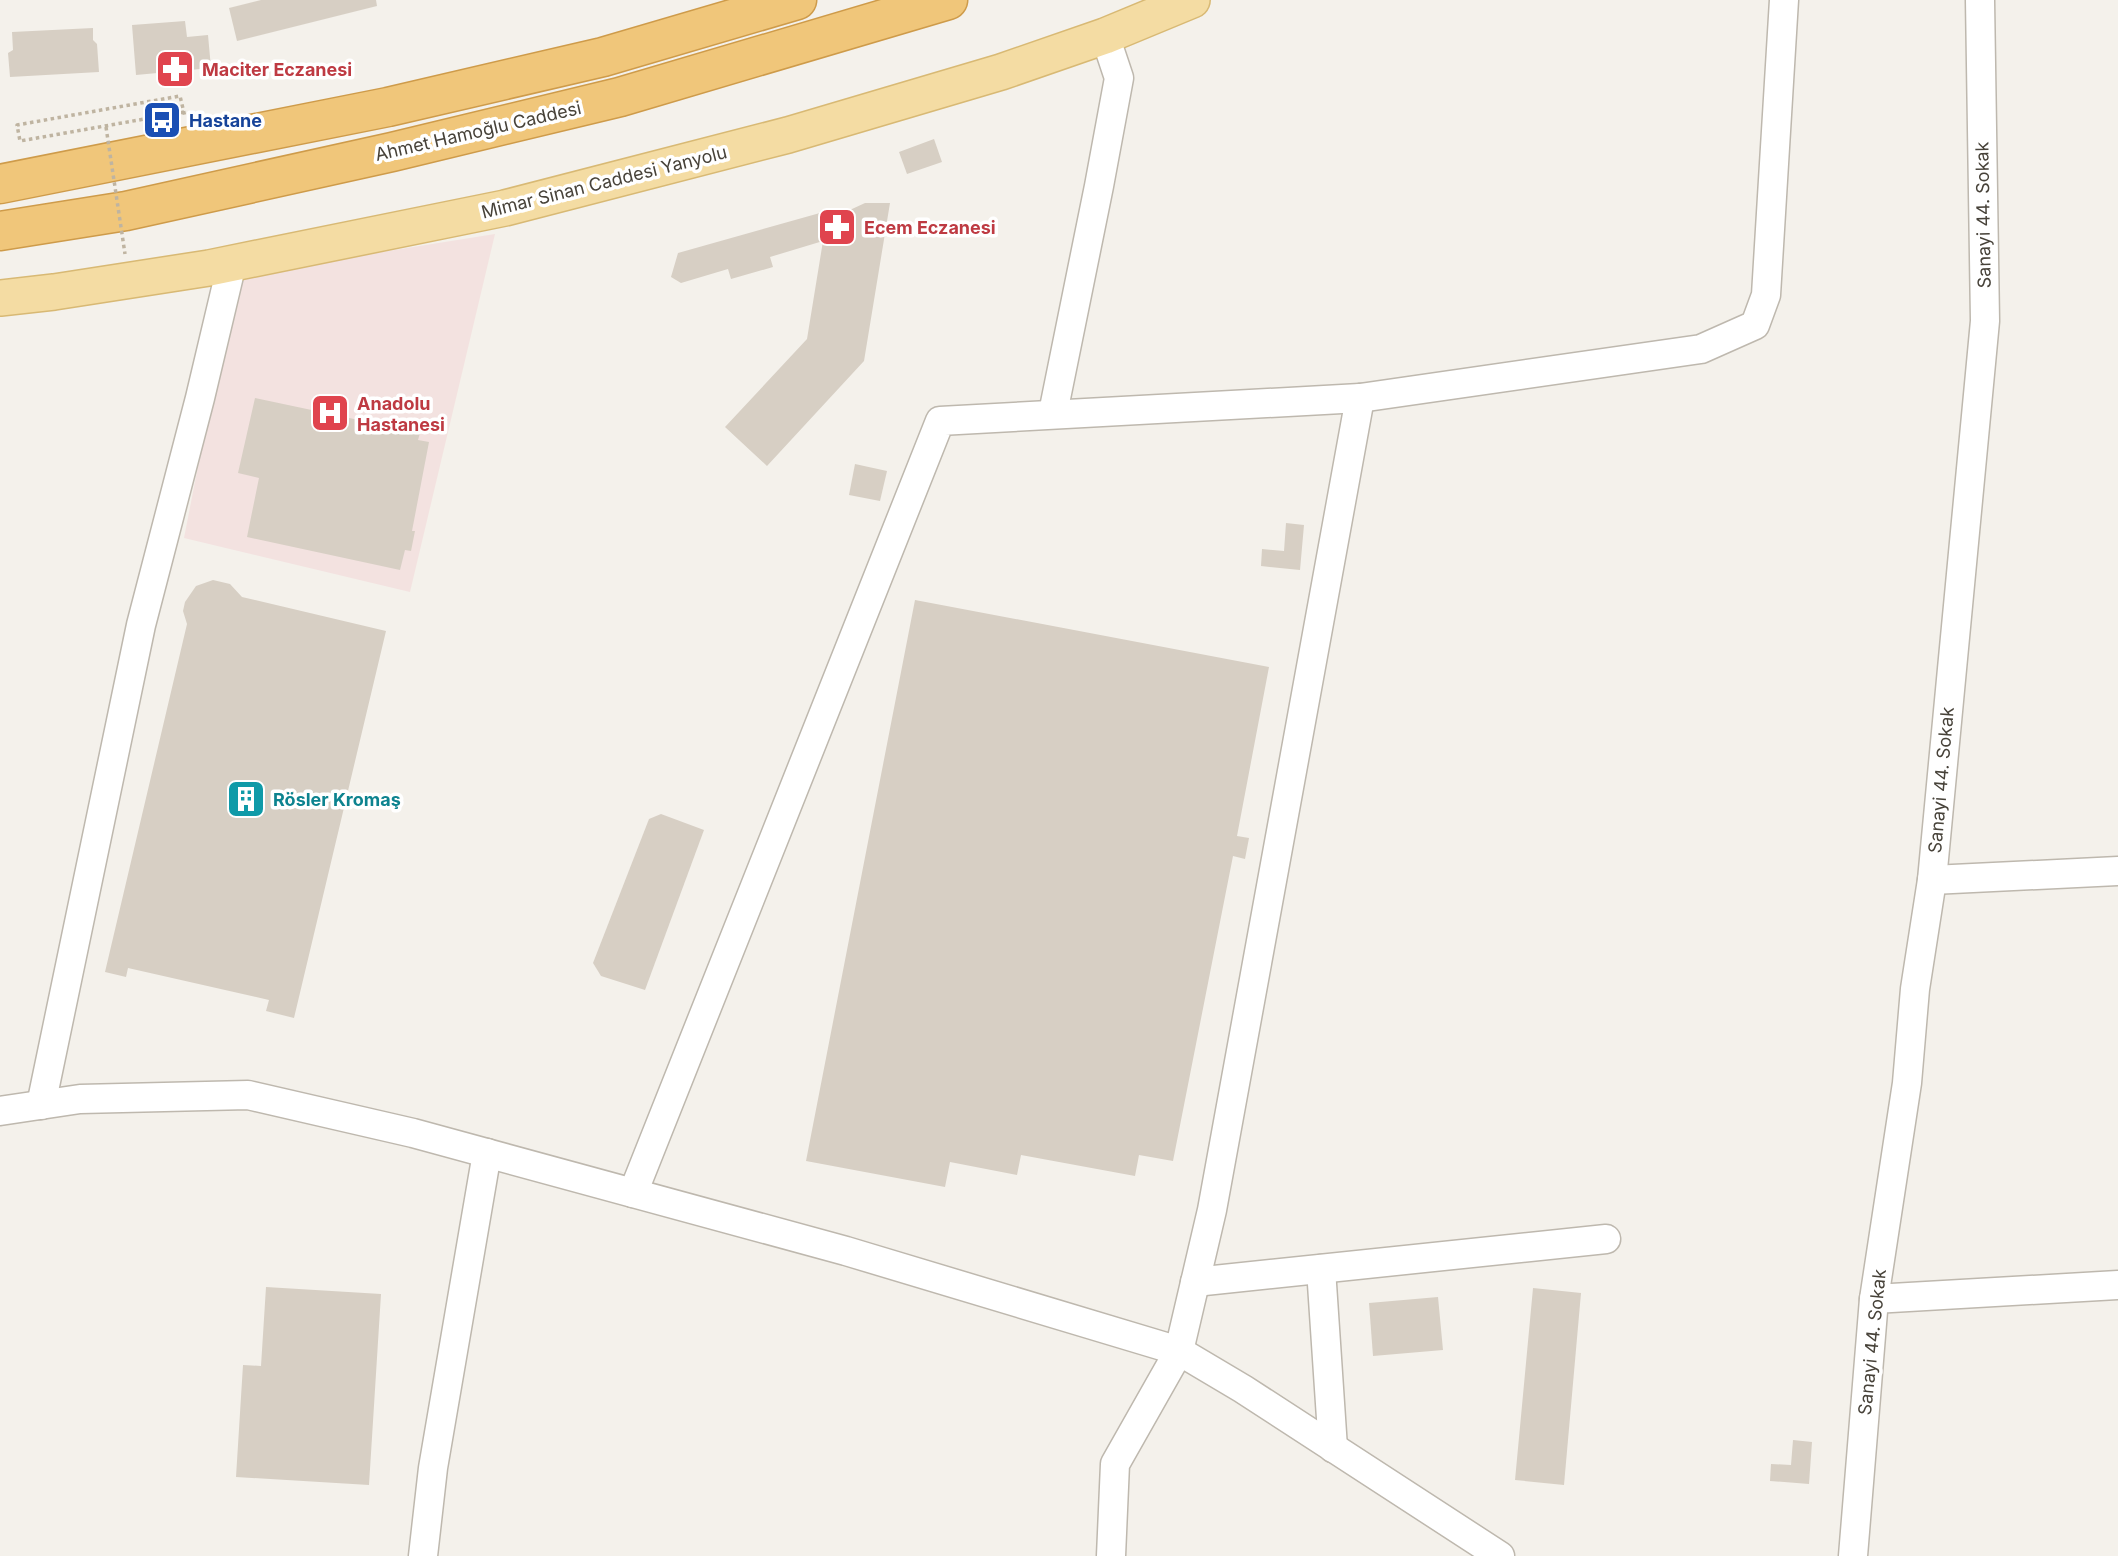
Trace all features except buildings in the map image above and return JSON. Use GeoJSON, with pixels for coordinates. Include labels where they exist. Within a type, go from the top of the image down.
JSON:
{"type":"FeatureCollection","features":[{"type":"Feature","properties":{"kind":"highway"},"geometry":{"type":"LineString","coordinates":[[0,184],[188,129],[388,107],[603,57],[797,0]]}},
{"type":"Feature","properties":{"kind":"highway","name":"Ahmet Hamoğlu Caddesi"},"geometry":{"type":"LineString","coordinates":[[0,231],[126,211],[392,152],[620,97],[948,0]]}},
{"type":"Feature","properties":{"kind":"main road","name":"Mimar Sinan Caddesi Yanyolu"},"geometry":{"type":"LineString","coordinates":[[0,298],[54,292],[232,263],[505,208],[788,135],[1001,72],[1105,36],[1192,0]]}},
{"type":"Feature","properties":{"kind":"street"},"geometry":{"type":"LineString","coordinates":[[633,1193],[940,421],[1360,398],[1701,349],[1755,325],[1766,295],[1784,0]]}},
{"type":"Feature","properties":{"kind":"street","name":"Sanayi 44. Sokak"},"geometry":{"type":"LineString","coordinates":[[1853,1556],[1874,1299],[1907,1083],[1915,989],[1932,880],[1985,321],[1980,0]]}},
{"type":"Feature","properties":{"kind":"street"},"geometry":{"type":"LineString","coordinates":[[1053,413],[1119,78],[1105,36]]}},
{"type":"Feature","properties":{"kind":"street"},"geometry":{"type":"LineString","coordinates":[[41,1105],[141,625],[232,263]]}},
{"type":"Feature","properties":{"kind":"street"},"geometry":{"type":"LineString","coordinates":[[1111,1556],[1115,1464],[1180,1351],[1214,1196],[1360,398]]}},
{"type":"Feature","properties":{"kind":"street"},"geometry":{"type":"LineString","coordinates":[[1932,880],[2118,871]]}},
{"type":"Feature","properties":{"kind":"street"},"geometry":{"type":"LineString","coordinates":[[0,1111],[80,1099],[248,1095],[413,1133],[846,1251],[1180,1351],[1500,1556]]}},
{"type":"Feature","properties":{"kind":"street"},"geometry":{"type":"LineString","coordinates":[[423,1556],[433,1468],[487,1153]]}},
{"type":"Feature","properties":{"kind":"street"},"geometry":{"type":"LineString","coordinates":[[1195,1282],[1606,1239]]}},
{"type":"Feature","properties":{"kind":"street"},"geometry":{"type":"LineString","coordinates":[[1321,1269],[1333,1448]]}},
{"type":"Feature","properties":{"kind":"street"},"geometry":{"type":"LineString","coordinates":[[1874,1299],[2118,1285]]}},
{"type":"Feature","properties":{"kind":"path"},"geometry":{"type":"LineString","coordinates":[[180,96],[188,129],[106,127],[20,141],[17,125],[180,96]]}},
{"type":"Feature","properties":{"kind":"path"},"geometry":{"type":"LineString","coordinates":[[106,127],[125,254]]}},
{"type":"Feature","properties":{"kind":"shaded area","name":"Anadolu Hastanesi"},"geometry":{"type":"Polygon","coordinates":[[[495,234],[410,592],[184,538],[233,288],[256,272],[495,234]]]}},
{"type":"Feature","properties":{"kind":"place","name":"Maciter Eczanesi"},"geometry":{"type":"Point","coordinates":[175,69]}},
{"type":"Feature","properties":{"kind":"place","name":"Hastane"},"geometry":{"type":"Point","coordinates":[162,120]}},
{"type":"Feature","properties":{"kind":"place","name":"Ecem Eczanesi"},"geometry":{"type":"Point","coordinates":[837,227]}},
{"type":"Feature","properties":{"kind":"place","name":"Anadolu Hastanesi"},"geometry":{"type":"Point","coordinates":[330,413]}},
{"type":"Feature","properties":{"kind":"place","name":"Rösler Kromaş"},"geometry":{"type":"Point","coordinates":[246,799]}}]}
